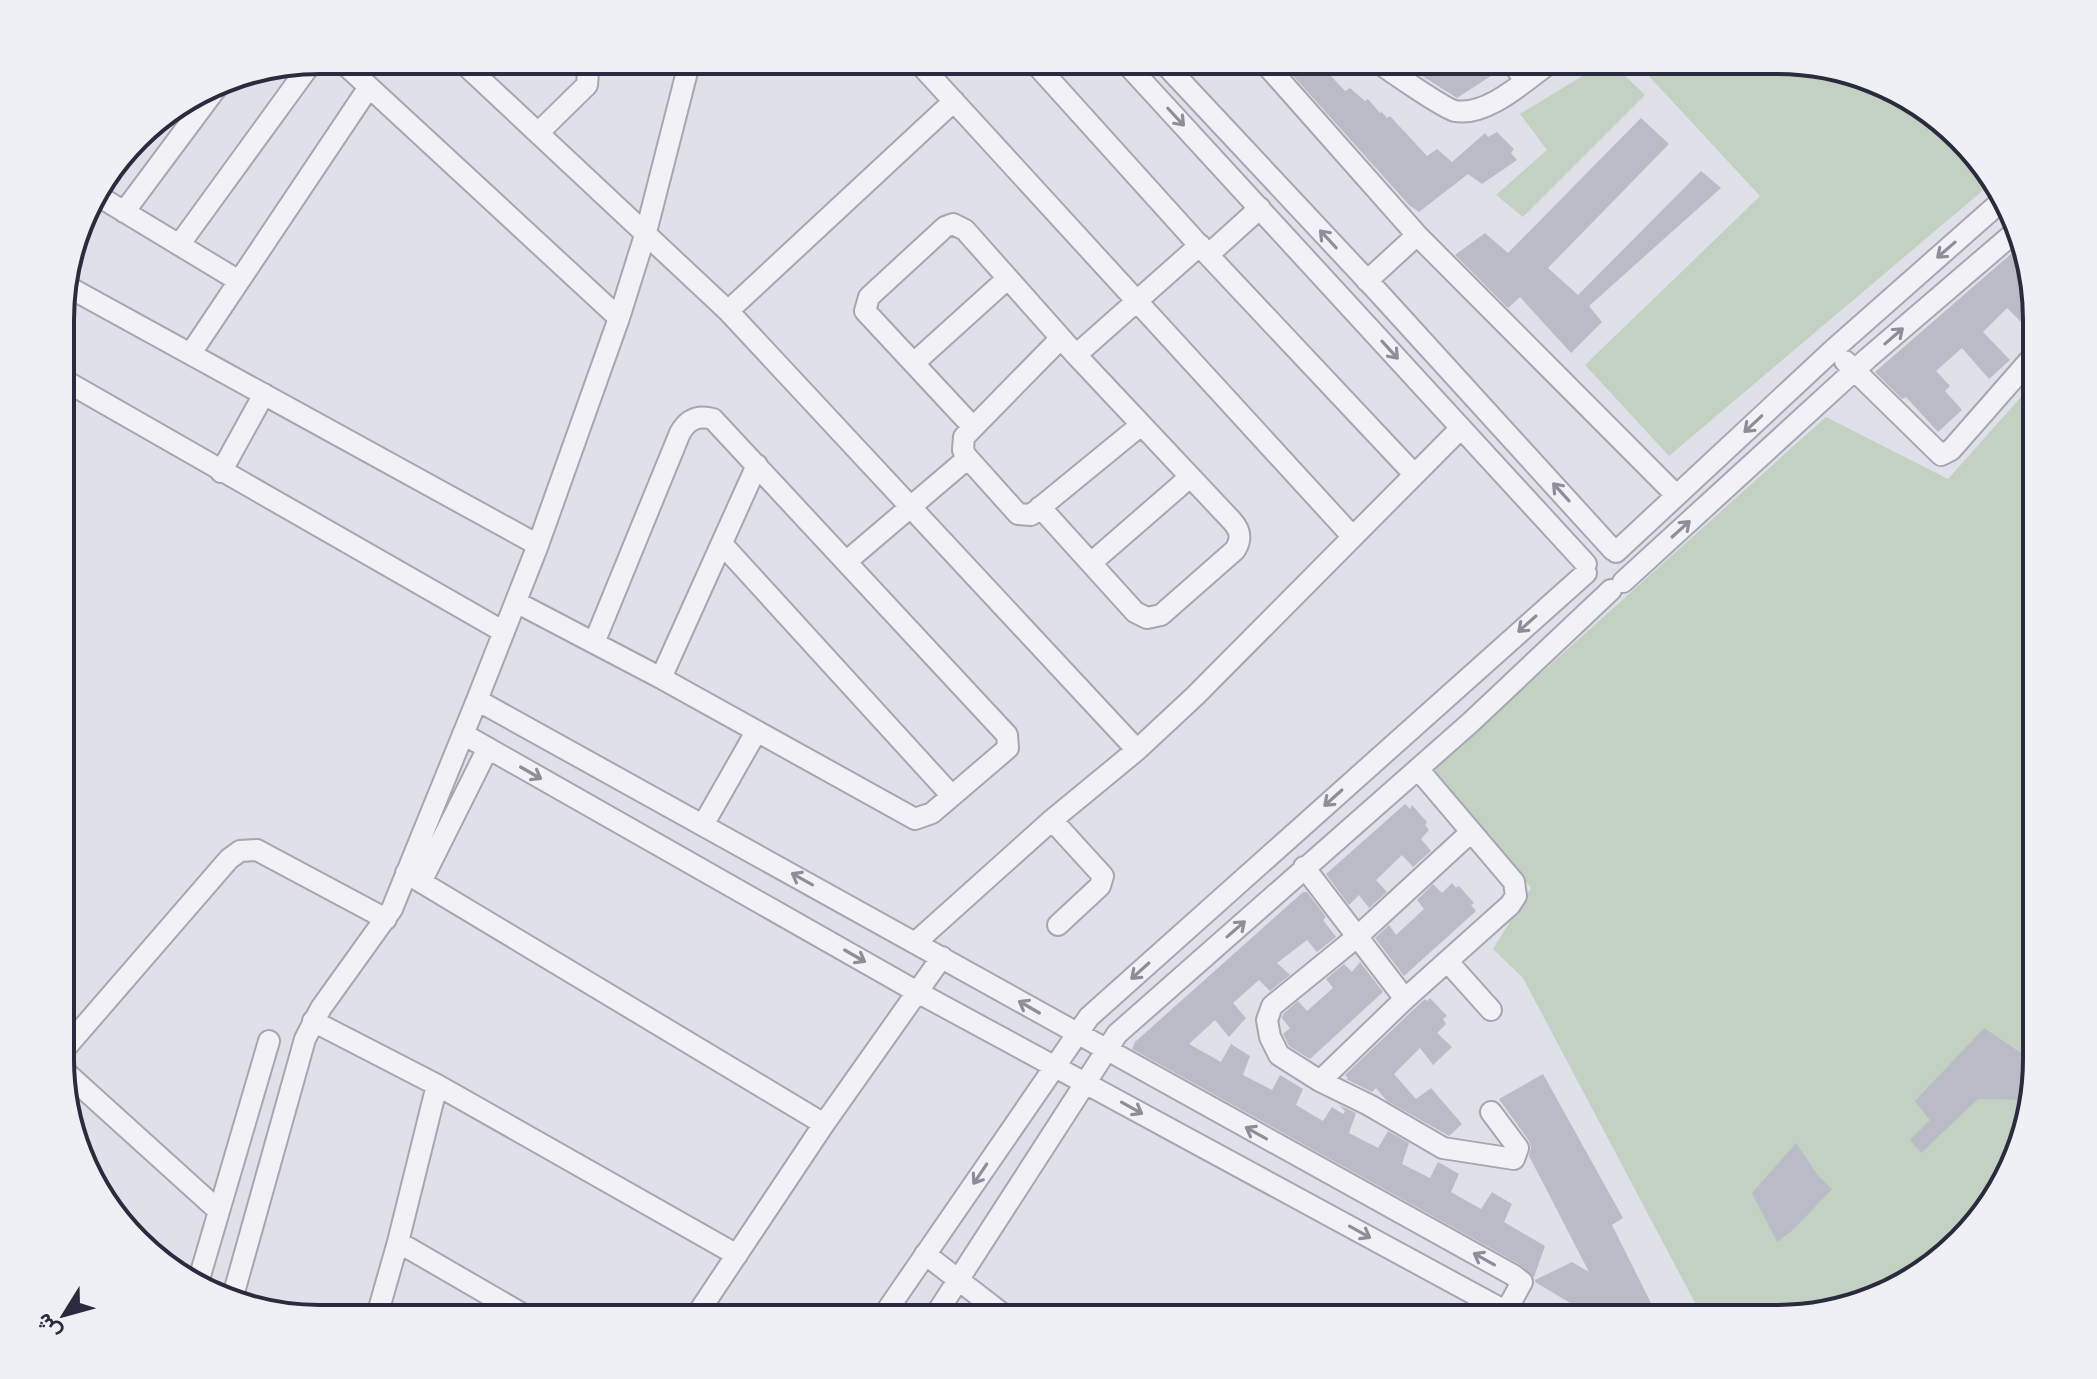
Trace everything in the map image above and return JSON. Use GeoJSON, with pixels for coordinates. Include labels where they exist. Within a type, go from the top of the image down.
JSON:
{"type":"FeatureCollection","features":[{"type":"Feature","properties":{"kind":"street"},"geometry":{"type":"LineString","coordinates":[[1045,74],[1414,474]]}},
{"type":"Feature","properties":{"kind":"street"},"geometry":{"type":"LineString","coordinates":[[1136,74],[1586,568],[1592,585],[1598,589],[1617,586],[1626,575],[1625,562],[1174,74]]}},
{"type":"Feature","properties":{"kind":"street"},"geometry":{"type":"LineString","coordinates":[[1275,74],[1417,235],[1676,495]]}},
{"type":"Feature","properties":{"kind":"street"},"geometry":{"type":"LineString","coordinates":[[1397,74],[1453,110],[1470,111],[1491,105],[1533,74]]}},
{"type":"Feature","properties":{"kind":"street"},"geometry":{"type":"LineString","coordinates":[[1521,74],[1525,80]]}},
{"type":"Feature","properties":{"kind":"street"},"geometry":{"type":"LineString","coordinates":[[179,245],[302,75]]}},
{"type":"Feature","properties":{"kind":"street"},"geometry":{"type":"LineString","coordinates":[[356,75],[619,318]]}},
{"type":"Feature","properties":{"kind":"street"},"geometry":{"type":"LineString","coordinates":[[476,75],[728,311],[1137,750]]}},
{"type":"Feature","properties":{"kind":"street"},"geometry":{"type":"LineString","coordinates":[[538,133],[587,85],[588,75]]}},
{"type":"Feature","properties":{"kind":"street"},"geometry":{"type":"LineString","coordinates":[[414,877],[463,734],[538,545],[619,318],[646,232],[686,75]]}},
{"type":"Feature","properties":{"kind":"street"},"geometry":{"type":"LineString","coordinates":[[930,75],[1352,536]]}},
{"type":"Feature","properties":{"kind":"street"},"geometry":{"type":"LineString","coordinates":[[191,353],[369,87]]}},
{"type":"Feature","properties":{"kind":"street"},"geometry":{"type":"LineString","coordinates":[[728,311],[954,101]]}},
{"type":"Feature","properties":{"kind":"street"},"geometry":{"type":"LineString","coordinates":[[124,212],[206,102]]}},
{"type":"Feature","properties":{"kind":"street"},"geometry":{"type":"LineString","coordinates":[[105,200],[239,281]]}},
{"type":"Feature","properties":{"kind":"street"},"geometry":{"type":"LineString","coordinates":[[891,1305],[1076,1034],[1097,1009],[1446,697],[1586,568],[1589,558],[1599,550],[1614,551],[1834,349],[1995,207]]}},
{"type":"Feature","properties":{"kind":"street"},"geometry":{"type":"LineString","coordinates":[[1076,355],[1137,301],[1260,208]]}},
{"type":"Feature","properties":{"kind":"street"},"geometry":{"type":"LineString","coordinates":[[972,426],[867,315],[865,306],[869,297],[945,227],[953,224],[962,227],[1076,355],[1237,526],[1240,538],[1235,550],[1161,615],[1147,618],[1135,612],[1040,507]]}},
{"type":"Feature","properties":{"kind":"street"},"geometry":{"type":"LineString","coordinates":[[1367,280],[1417,235]]}},
{"type":"Feature","properties":{"kind":"street"},"geometry":{"type":"LineString","coordinates":[[943,1305],[1124,1027],[1470,723],[1854,371],[2008,238]]}},
{"type":"Feature","properties":{"kind":"street"},"geometry":{"type":"LineString","coordinates":[[1333,289],[1341,273],[1367,280]]}},
{"type":"Feature","properties":{"kind":"street"},"geometry":{"type":"LineString","coordinates":[[914,363],[1007,279]]}},
{"type":"Feature","properties":{"kind":"street"},"geometry":{"type":"LineString","coordinates":[[1356,312],[1371,307],[1367,280]]}},
{"type":"Feature","properties":{"kind":"street"},"geometry":{"type":"LineString","coordinates":[[76,291],[538,545]]}},
{"type":"Feature","properties":{"kind":"street"},"geometry":{"type":"LineString","coordinates":[[1061,338],[972,426],[962,443],[968,458],[1018,514],[1031,515],[1141,425]]}},
{"type":"Feature","properties":{"kind":"street"},"geometry":{"type":"LineString","coordinates":[[1834,349],[1941,455],[1951,450],[2022,369]]}},
{"type":"Feature","properties":{"kind":"street"},"geometry":{"type":"LineString","coordinates":[[74,386],[504,632]]}},
{"type":"Feature","properties":{"kind":"street"},"geometry":{"type":"LineString","coordinates":[[221,472],[264,394]]}},
{"type":"Feature","properties":{"kind":"street"},"geometry":{"type":"LineString","coordinates":[[516,602],[594,643],[661,678],[909,817],[927,817],[1005,752],[1009,744],[1007,735],[713,419],[697,417],[684,426],[594,643]]}},
{"type":"Feature","properties":{"kind":"street"},"geometry":{"type":"LineString","coordinates":[[916,942],[1195,696],[1461,428]]}},
{"type":"Feature","properties":{"kind":"street"},"geometry":{"type":"LineString","coordinates":[[847,561],[968,458]]}},
{"type":"Feature","properties":{"kind":"street"},"geometry":{"type":"LineString","coordinates":[[661,678],[757,465]]}},
{"type":"Feature","properties":{"kind":"street"},"geometry":{"type":"LineString","coordinates":[[1091,563],[1190,477]]}},
{"type":"Feature","properties":{"kind":"street"},"geometry":{"type":"LineString","coordinates":[[722,544],[952,796]]}},
{"type":"Feature","properties":{"kind":"street"},"geometry":{"type":"LineString","coordinates":[[1446,697],[1470,723]]}},
{"type":"Feature","properties":{"kind":"street"},"geometry":{"type":"LineString","coordinates":[[477,700],[1513,1275],[1522,1282],[1516,1304]]}},
{"type":"Feature","properties":{"kind":"street"},"geometry":{"type":"LineString","coordinates":[[703,825],[756,732]]}},
{"type":"Feature","properties":{"kind":"street"},"geometry":{"type":"LineString","coordinates":[[463,734],[919,993],[1493,1304]]}},
{"type":"Feature","properties":{"kind":"street"},"geometry":{"type":"LineString","coordinates":[[235,1289],[291,1083],[313,1021],[414,877],[488,748]]}},
{"type":"Feature","properties":{"kind":"street"},"geometry":{"type":"LineString","coordinates":[[1320,1081],[1516,896],[1514,882],[1418,769]]}},
{"type":"Feature","properties":{"kind":"street"},"geometry":{"type":"LineString","coordinates":[[1052,820],[1103,876],[1100,886],[1058,925]]}},
{"type":"Feature","properties":{"kind":"street"},"geometry":{"type":"LineString","coordinates":[[1471,832],[1358,936],[1272,1006],[1267,1020],[1270,1037],[1279,1055],[1320,1081],[1443,1148],[1514,1159],[1518,1148],[1491,1112]]}},
{"type":"Feature","properties":{"kind":"street"},"geometry":{"type":"LineString","coordinates":[[74,1038],[229,859],[240,851],[257,850],[386,919]]}},
{"type":"Feature","properties":{"kind":"street"},"geometry":{"type":"LineString","coordinates":[[1269,855],[1298,874],[1358,936],[1405,999]]}},
{"type":"Feature","properties":{"kind":"street"},"geometry":{"type":"LineString","coordinates":[[414,877],[824,1124]]}},
{"type":"Feature","properties":{"kind":"street"},"geometry":{"type":"LineString","coordinates":[[704,1305],[824,1124],[942,957]]}},
{"type":"Feature","properties":{"kind":"street"},"geometry":{"type":"LineString","coordinates":[[1448,962],[1491,1010]]}},
{"type":"Feature","properties":{"kind":"street"},"geometry":{"type":"LineString","coordinates":[[313,1021],[437,1085],[737,1255]]}},
{"type":"Feature","properties":{"kind":"street"},"geometry":{"type":"LineString","coordinates":[[201,1274],[269,1041]]}},
{"type":"Feature","properties":{"kind":"street"},"geometry":{"type":"LineString","coordinates":[[75,1081],[219,1211]]}},
{"type":"Feature","properties":{"kind":"street"},"geometry":{"type":"LineString","coordinates":[[380,1305],[437,1085]]}},
{"type":"Feature","properties":{"kind":"street"},"geometry":{"type":"LineString","coordinates":[[398,1242],[507,1305]]}},
{"type":"Feature","properties":{"kind":"street"},"geometry":{"type":"LineString","coordinates":[[925,1254],[990,1305]]}},
{"type":"Feature","properties":{"kind":"green space"},"geometry":{"type":"Polygon","coordinates":[[[1586,74],[1624,74],[1645,95],[1523,217],[1496,195],[1547,150],[1520,114],[1586,74]]]}},
{"type":"Feature","properties":{"kind":"green space"},"geometry":{"type":"Polygon","coordinates":[[[1647,74],[1777,74],[1809,76],[1856,87],[1886,99],[1927,125],[1951,146],[1985,189],[1669,456],[1585,365],[1760,196],[1647,74]]]}},
{"type":"Feature","properties":{"kind":"green space"},"geometry":{"type":"Polygon","coordinates":[[[2022,396],[2022,1075],[2010,1138],[1998,1168],[1972,1209],[1927,1254],[1900,1272],[1841,1297],[1809,1303],[1696,1304],[1523,978],[1493,949],[1531,888],[1434,769],[1826,417],[1948,479],[2022,396]]]}},
{"type":"Feature","properties":{"kind":"building"},"geometry":{"type":"Polygon","coordinates":[[[1292,74],[1329,74],[1345,91],[1350,88],[1365,101],[1368,99],[1387,118],[1390,116],[1427,156],[1437,149],[1452,162],[1485,133],[1488,137],[1497,132],[1514,149],[1511,153],[1517,160],[1482,184],[1468,174],[1419,212],[1409,205],[1292,74]]]}},
{"type":"Feature","properties":{"kind":"building"},"geometry":{"type":"Polygon","coordinates":[[[1419,74],[1494,74],[1457,98],[1419,74]]]}},
{"type":"Feature","properties":{"kind":"building"},"geometry":{"type":"Polygon","coordinates":[[[1641,118],[1669,144],[1548,268],[1578,295],[1701,171],[1721,188],[1589,306],[1602,322],[1571,353],[1520,297],[1508,308],[1455,255],[1485,233],[1508,253],[1641,118]]]}},
{"type":"Feature","properties":{"kind":"building"},"geometry":{"type":"Polygon","coordinates":[[[2013,252],[2021,288],[2022,323],[2007,308],[1983,332],[2010,360],[1989,379],[1962,348],[1936,371],[1950,386],[1945,391],[1962,410],[1938,432],[1906,397],[1902,399],[1875,372],[2013,252]]]}},
{"type":"Feature","properties":{"kind":"building"},"geometry":{"type":"Polygon","coordinates":[[[1405,804],[1410,809],[1412,805],[1427,822],[1425,825],[1429,830],[1421,839],[1431,851],[1413,867],[1402,855],[1376,880],[1387,892],[1369,908],[1359,895],[1349,905],[1326,874],[1405,804]]]}},
{"type":"Feature","properties":{"kind":"building"},"geometry":{"type":"Polygon","coordinates":[[[1452,883],[1456,888],[1459,886],[1474,903],[1471,905],[1476,911],[1404,976],[1375,938],[1389,925],[1396,935],[1424,909],[1417,900],[1433,884],[1442,893],[1452,883]]]}},
{"type":"Feature","properties":{"kind":"building"},"geometry":{"type":"Polygon","coordinates":[[[1303,892],[1307,892],[1326,917],[1323,920],[1336,937],[1317,952],[1307,940],[1277,963],[1290,975],[1270,991],[1259,980],[1233,1003],[1246,1018],[1229,1037],[1215,1020],[1189,1044],[1221,1062],[1231,1044],[1250,1056],[1243,1075],[1272,1090],[1280,1075],[1303,1089],[1296,1105],[1323,1121],[1332,1107],[1343,1114],[1345,1111],[1339,1105],[1356,1113],[1349,1133],[1378,1148],[1388,1131],[1409,1143],[1402,1164],[1430,1178],[1438,1162],[1459,1174],[1451,1192],[1481,1209],[1492,1192],[1512,1204],[1504,1222],[1545,1246],[1534,1277],[1519,1264],[1132,1049],[1135,1042],[1303,892]]]}},
{"type":"Feature","properties":{"kind":"building"},"geometry":{"type":"Polygon","coordinates":[[[1360,962],[1383,992],[1310,1059],[1289,1046],[1283,1034],[1290,1028],[1282,1018],[1283,1014],[1298,1001],[1307,1011],[1333,988],[1326,979],[1344,964],[1352,972],[1360,962]]]}},
{"type":"Feature","properties":{"kind":"building"},"geometry":{"type":"Polygon","coordinates":[[[1430,998],[1447,1016],[1443,1019],[1446,1024],[1437,1033],[1452,1047],[1433,1065],[1420,1048],[1394,1074],[1416,1099],[1431,1088],[1462,1124],[1449,1136],[1387,1101],[1376,1088],[1372,1092],[1346,1079],[1345,1075],[1425,999],[1430,998]]]}},
{"type":"Feature","properties":{"kind":"building"},"geometry":{"type":"Polygon","coordinates":[[[1984,1028],[2022,1054],[2019,1100],[1978,1099],[1921,1153],[1910,1140],[1930,1120],[1915,1101],[1984,1028]]]}},
{"type":"Feature","properties":{"kind":"building"},"geometry":{"type":"Polygon","coordinates":[[[1543,1074],[1623,1218],[1612,1225],[1652,1304],[1572,1304],[1535,1282],[1572,1262],[1589,1272],[1529,1156],[1529,1141],[1499,1099],[1543,1074]]]}},
{"type":"Feature","properties":{"kind":"building"},"geometry":{"type":"Polygon","coordinates":[[[1796,1143],[1819,1177],[1832,1189],[1794,1229],[1777,1242],[1752,1193],[1796,1143]]]}}]}
